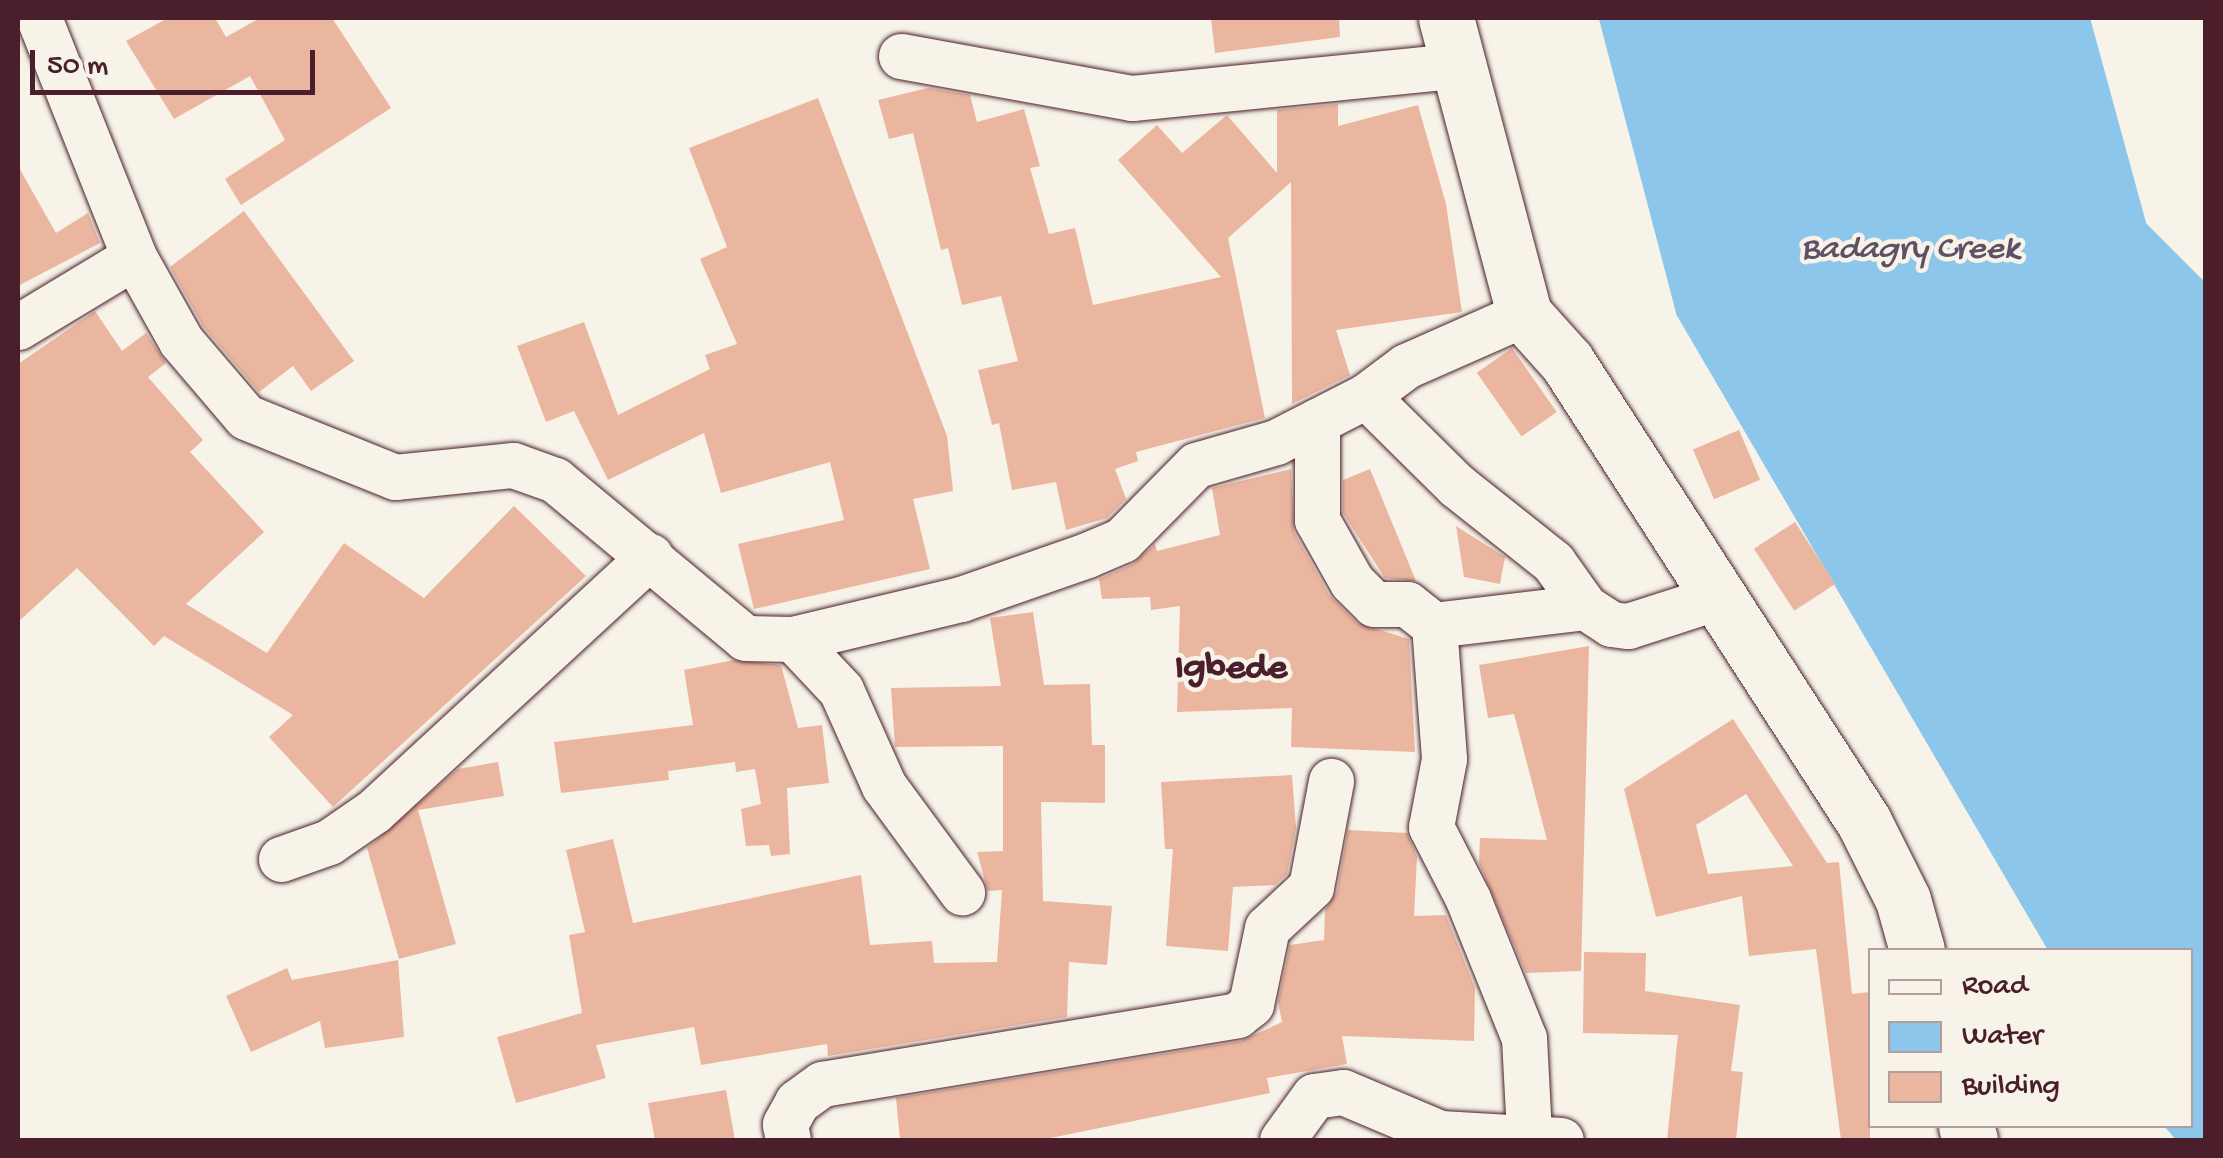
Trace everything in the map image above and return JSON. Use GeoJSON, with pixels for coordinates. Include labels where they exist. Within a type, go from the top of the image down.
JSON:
{"type":"FeatureCollection","features":[{"type":"Feature","properties":{"kind":"street"},"geometry":{"type":"LineString","coordinates":[[38,18],[134,258],[181,341],[246,417],[395,477],[514,465],[555,480],[745,638],[793,639],[961,599],[1088,555],[1122,540],[1196,465],[1276,442],[1366,396],[1406,366],[1524,314]]}},
{"type":"Feature","properties":{"kind":"street"},"geometry":{"type":"LineString","coordinates":[[901,56],[1132,98],[1450,42],[1524,314],[1567,362],[1715,598],[1864,822],[1903,900],[1916,948]]}},
{"type":"Feature","properties":{"kind":"street"},"geometry":{"type":"LineString","coordinates":[[18,328],[134,258]]}},
{"type":"Feature","properties":{"kind":"street"},"geometry":{"type":"LineString","coordinates":[[1366,396],[1456,485],[1553,562],[1585,607],[1611,624],[1628,626],[1715,598]]}},
{"type":"Feature","properties":{"kind":"street"},"geometry":{"type":"LineString","coordinates":[[1316,421],[1316,520],[1352,582],[1374,604],[1408,604],[1434,625],[1585,607]]}},
{"type":"Feature","properties":{"kind":"street"},"geometry":{"type":"LineString","coordinates":[[281,859],[329,842],[374,812],[650,556]]}},
{"type":"Feature","properties":{"kind":"street"},"geometry":{"type":"LineString","coordinates":[[1282,1140],[1314,1096],[1342,1092],[1440,1133],[1546,1138],[1524,1038],[1468,899],[1430,827],[1444,759],[1434,625]]}},
{"type":"Feature","properties":{"kind":"street"},"geometry":{"type":"LineString","coordinates":[[793,639],[841,690],[884,786],[962,892]]}},
{"type":"Feature","properties":{"kind":"street"},"geometry":{"type":"LineString","coordinates":[[788,1140],[785,1124],[796,1102],[822,1084],[1237,1015],[1251,1004],[1267,928],[1311,887],[1331,781]]}},
{"type":"Feature","properties":{"kind":"water","name":"Badagry Creek"},"geometry":{"type":"Polygon","coordinates":[[[1605,18],[2084,18],[2141,226],[2205,291],[2205,1140],[2176,1140],[2166,1128],[2193,1128],[2193,948],[2053,948],[1681,312],[1605,18]]]}},
{"type":"Feature","properties":{"kind":"building"},"geometry":{"type":"Polygon","coordinates":[[[168,18],[215,18],[226,37],[260,18],[332,18],[391,108],[241,205],[225,179],[285,140],[250,76],[174,119],[126,41],[168,18]]]}},
{"type":"Feature","properties":{"kind":"building"},"geometry":{"type":"Polygon","coordinates":[[[1211,18],[1339,18],[1340,37],[1215,53],[1211,18]]]}},
{"type":"Feature","properties":{"kind":"building"},"geometry":{"type":"Polygon","coordinates":[[[928,88],[970,95],[977,122],[1024,109],[1040,166],[1030,168],[1049,234],[1075,228],[1093,305],[1221,277],[1118,160],[1157,125],[1182,153],[1227,115],[1277,173],[1277,110],[1338,104],[1338,126],[1418,105],[1446,204],[1462,312],[1336,330],[1350,375],[1292,404],[1291,182],[1228,238],[1265,418],[1136,452],[1138,461],[1115,469],[1126,499],[1107,518],[1066,530],[1056,482],[1012,490],[999,423],[992,425],[978,370],[1018,361],[1001,296],[962,305],[948,248],[941,250],[913,133],[889,139],[878,100],[928,88]]]}},
{"type":"Feature","properties":{"kind":"building"},"geometry":{"type":"Polygon","coordinates":[[[818,98],[947,436],[953,491],[913,499],[930,569],[754,609],[738,544],[844,520],[830,462],[721,493],[704,433],[608,480],[574,411],[546,422],[517,346],[584,322],[618,415],[710,369],[705,355],[737,344],[700,259],[727,247],[689,148],[818,98]]]}},
{"type":"Feature","properties":{"kind":"building"},"geometry":{"type":"Polygon","coordinates":[[[18,166],[56,233],[88,213],[100,243],[18,286],[18,166]]]}},
{"type":"Feature","properties":{"kind":"building"},"geometry":{"type":"Polygon","coordinates":[[[244,211],[354,361],[311,391],[293,366],[259,392],[203,326],[170,267],[244,211]]]}},
{"type":"Feature","properties":{"kind":"building"},"geometry":{"type":"Polygon","coordinates":[[[95,311],[122,351],[146,333],[166,363],[148,377],[203,440],[190,452],[264,532],[186,604],[267,653],[344,543],[424,598],[514,506],[586,576],[333,807],[269,737],[293,715],[164,636],[154,646],[77,568],[18,622],[18,364],[95,311]]]}},
{"type":"Feature","properties":{"kind":"building"},"geometry":{"type":"Polygon","coordinates":[[[1512,348],[1557,412],[1522,437],[1477,373],[1512,348]]]}},
{"type":"Feature","properties":{"kind":"building"},"geometry":{"type":"Polygon","coordinates":[[[1739,430],[1760,480],[1714,499],[1693,450],[1739,430]]]}},
{"type":"Feature","properties":{"kind":"building"},"geometry":{"type":"Polygon","coordinates":[[[1291,469],[1294,532],[1329,595],[1357,623],[1409,639],[1415,752],[1291,747],[1292,708],[1177,712],[1180,606],[1151,610],[1150,597],[1102,599],[1099,579],[1133,564],[1155,544],[1157,551],[1220,535],[1212,488],[1291,469]]]}},
{"type":"Feature","properties":{"kind":"building"},"geometry":{"type":"Polygon","coordinates":[[[1370,469],[1416,581],[1385,578],[1343,513],[1343,480],[1370,469]]]}},
{"type":"Feature","properties":{"kind":"building"},"geometry":{"type":"Polygon","coordinates":[[[1795,522],[1835,584],[1794,611],[1754,549],[1795,522]]]}},
{"type":"Feature","properties":{"kind":"building"},"geometry":{"type":"Polygon","coordinates":[[[1456,526],[1505,557],[1500,584],[1464,577],[1456,526]]]}},
{"type":"Feature","properties":{"kind":"building"},"geometry":{"type":"Polygon","coordinates":[[[1033,612],[1044,685],[1090,684],[1092,745],[1105,745],[1105,803],[1041,802],[1043,901],[1112,906],[1107,965],[1069,962],[1067,1017],[828,1056],[827,1044],[701,1065],[694,1027],[596,1045],[606,1078],[516,1103],[497,1037],[582,1013],[569,935],[585,932],[566,850],[613,839],[633,923],[861,875],[870,945],[932,941],[934,963],[997,962],[1002,890],[988,891],[977,852],[1003,851],[1003,746],[895,747],[891,688],[1001,686],[990,618],[1033,612]]]}},
{"type":"Feature","properties":{"kind":"building"},"geometry":{"type":"Polygon","coordinates":[[[1589,646],[1581,971],[1526,973],[1479,863],[1480,838],[1547,840],[1514,714],[1488,718],[1479,665],[1589,646]]]}},
{"type":"Feature","properties":{"kind":"building"},"geometry":{"type":"Polygon","coordinates":[[[734,660],[781,665],[798,728],[822,725],[829,783],[787,788],[790,854],[771,856],[769,845],[746,846],[741,809],[761,804],[755,769],[736,772],[735,762],[668,771],[669,780],[561,793],[554,742],[693,725],[684,670],[734,660]]]}},
{"type":"Feature","properties":{"kind":"building"},"geometry":{"type":"Polygon","coordinates":[[[1733,719],[1827,863],[1839,862],[1852,994],[1868,992],[1870,1140],[1841,1140],[1816,949],[1749,956],[1742,896],[1656,917],[1624,789],[1733,719]],[[1746,794],[1696,825],[1708,874],[1793,866],[1746,794]]]}},
{"type":"Feature","properties":{"kind":"building"},"geometry":{"type":"Polygon","coordinates":[[[498,762],[504,796],[418,810],[456,944],[399,959],[367,848],[458,769],[498,762]]]}},
{"type":"Feature","properties":{"kind":"building"},"geometry":{"type":"Polygon","coordinates":[[[1292,775],[1296,828],[1287,874],[1275,885],[1233,887],[1228,951],[1166,946],[1173,849],[1165,849],[1161,782],[1292,775]]]}},
{"type":"Feature","properties":{"kind":"building"},"geometry":{"type":"Polygon","coordinates":[[[1348,830],[1407,833],[1417,857],[1414,916],[1446,915],[1475,988],[1474,1041],[1342,1036],[1347,1064],[1267,1078],[1270,1093],[1041,1140],[900,1140],[896,1098],[1241,1041],[1282,1022],[1278,1002],[1290,945],[1324,940],[1325,910],[1337,892],[1348,830]]]}},
{"type":"Feature","properties":{"kind":"building"},"geometry":{"type":"Polygon","coordinates":[[[1584,952],[1646,953],[1645,991],[1740,1005],[1731,1071],[1743,1072],[1736,1140],[1667,1140],[1678,1035],[1583,1033],[1584,952]]]}},
{"type":"Feature","properties":{"kind":"building"},"geometry":{"type":"Polygon","coordinates":[[[398,960],[404,1037],[325,1048],[320,1021],[251,1052],[226,996],[287,968],[292,980],[398,960]]]}},
{"type":"Feature","properties":{"kind":"building"},"geometry":{"type":"Polygon","coordinates":[[[726,1090],[735,1140],[655,1140],[648,1103],[726,1090]]]}},
{"type":"Feature","properties":{"kind":"waterway"},"geometry":{"type":"LineString","coordinates":[[1604,18],[1681,312],[2053,948]]}},
{"type":"Feature","properties":{"kind":"waterway"},"geometry":{"type":"LineString","coordinates":[[2084,18],[2141,226],[2206,291]]}},
{"type":"Feature","properties":{"kind":"district","name":"Igbede"},"geometry":{"type":"Point","coordinates":[1231,670]}}]}
